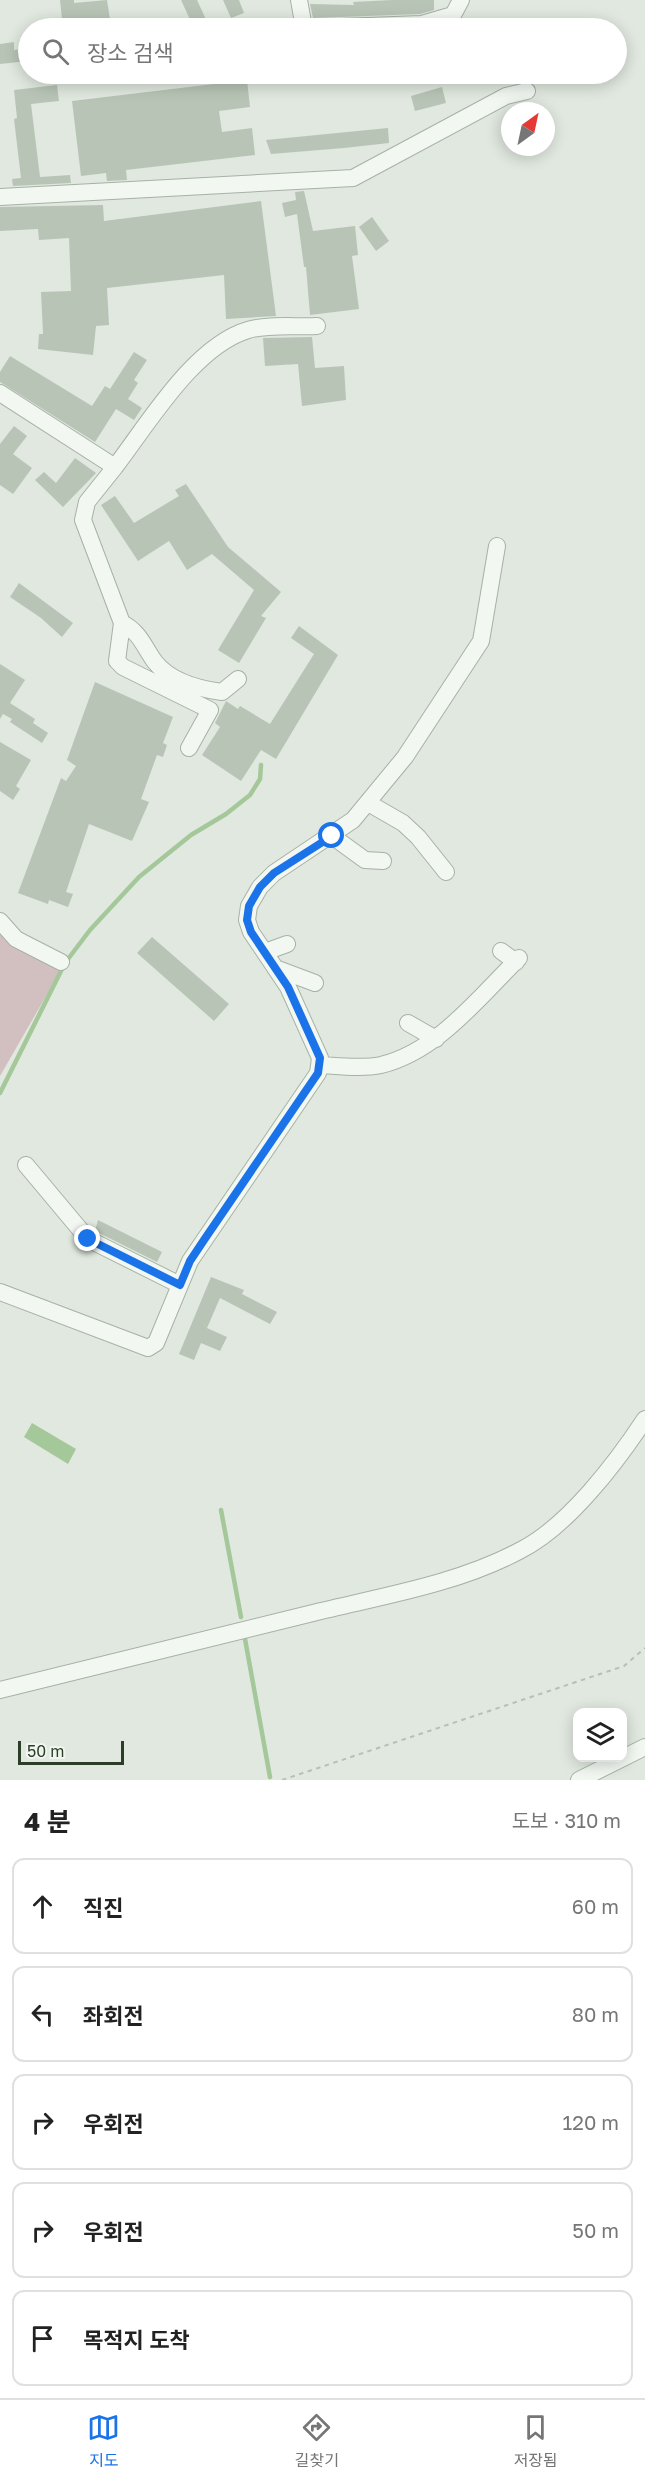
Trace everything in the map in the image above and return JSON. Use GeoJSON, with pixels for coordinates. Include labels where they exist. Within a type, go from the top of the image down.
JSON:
{"type":"FeatureCollection","features":[{"type":"Feature","properties":{"kind":"street"},"geometry":{"type":"LineString","coordinates":[[299,0],[302,18]]}},
{"type":"Feature","properties":{"kind":"street"},"geometry":{"type":"LineString","coordinates":[[443,18],[453,15],[461,0]]}},
{"type":"Feature","properties":{"kind":"street"},"geometry":{"type":"LineString","coordinates":[[0,197],[353,178],[506,96],[527,91]]}},
{"type":"Feature","properties":{"kind":"street"},"geometry":{"type":"LineString","coordinates":[[189,748],[210,710],[123,667],[117,656],[123,623],[83,520],[87,502],[194,367],[234,335],[250,329],[316,326]]}},
{"type":"Feature","properties":{"kind":"street"},"geometry":{"type":"LineString","coordinates":[[0,393],[115,467]]}},
{"type":"Feature","properties":{"kind":"street"},"geometry":{"type":"LineString","coordinates":[[0,1292],[148,1348],[156,1343],[190,1261],[302,1096],[320,1065],[320,1058],[288,987],[251,932],[247,920],[249,906],[260,887],[274,873],[332,836],[370,804],[418,738],[481,641],[497,546]]}},
{"type":"Feature","properties":{"kind":"street"},"geometry":{"type":"LineString","coordinates":[[123,623],[137,633],[154,661],[168,675],[191,685],[222,692],[233,686],[238,679]]}},
{"type":"Feature","properties":{"kind":"street"},"geometry":{"type":"LineString","coordinates":[[370,804],[410,830],[446,872]]}},
{"type":"Feature","properties":{"kind":"street"},"geometry":{"type":"LineString","coordinates":[[332,836],[365,860],[383,861]]}},
{"type":"Feature","properties":{"kind":"street"},"geometry":{"type":"LineString","coordinates":[[0,921],[16,939],[61,962]]}},
{"type":"Feature","properties":{"kind":"street"},"geometry":{"type":"LineString","coordinates":[[265,952],[287,944]]}},
{"type":"Feature","properties":{"kind":"street"},"geometry":{"type":"LineString","coordinates":[[320,1065],[378,1066],[402,1058],[436,1039],[455,1012],[518,960],[501,951]]}},
{"type":"Feature","properties":{"kind":"street"},"geometry":{"type":"LineString","coordinates":[[275,968],[315,983]]}},
{"type":"Feature","properties":{"kind":"street"},"geometry":{"type":"LineString","coordinates":[[408,1023],[436,1039]]}},
{"type":"Feature","properties":{"kind":"street"},"geometry":{"type":"LineString","coordinates":[[26,1165],[88,1239],[180,1285]]}},
{"type":"Feature","properties":{"kind":"street"},"geometry":{"type":"LineString","coordinates":[[0,1690],[406,1591],[481,1569],[523,1550],[563,1519],[625,1451],[645,1419]]}},
{"type":"Feature","properties":{"kind":"street"},"geometry":{"type":"LineString","coordinates":[[579,1780],[645,1747]]}},
{"type":"Feature","properties":{"kind":"path"},"geometry":{"type":"LineString","coordinates":[[282,1780],[624,1666],[645,1648]]}},
{"type":"Feature","properties":{"kind":"shaded area"},"geometry":{"type":"Polygon","coordinates":[[[0,928],[61,970],[0,1076],[0,928]]]}},
{"type":"Feature","properties":{"kind":"shaded area"},"geometry":{"type":"Polygon","coordinates":[[[32,1423],[76,1449],[68,1464],[24,1437],[32,1423]]]}},
{"type":"Feature","properties":{"kind":"building"},"geometry":{"type":"Polygon","coordinates":[[[60,0],[74,0],[74,3],[107,0],[110,18],[62,18],[60,0]]]}},
{"type":"Feature","properties":{"kind":"building"},"geometry":{"type":"Polygon","coordinates":[[[181,0],[197,0],[205,18],[189,18],[181,0]]]}},
{"type":"Feature","properties":{"kind":"building"},"geometry":{"type":"Polygon","coordinates":[[[223,0],[239,0],[244,13],[231,18],[223,0]]]}},
{"type":"Feature","properties":{"kind":"building"},"geometry":{"type":"Polygon","coordinates":[[[434,0],[434,10],[420,14],[313,18],[310,4],[354,5],[353,2],[434,0]]]}},
{"type":"Feature","properties":{"kind":"building"},"geometry":{"type":"Polygon","coordinates":[[[14,42],[14,50],[18,49],[18,62],[0,64],[0,44],[14,42]]]}},
{"type":"Feature","properties":{"kind":"building"},"geometry":{"type":"Polygon","coordinates":[[[214,84],[247,84],[250,107],[219,111],[222,132],[252,128],[255,155],[126,170],[127,180],[107,181],[106,173],[81,176],[72,101],[214,84]]]}},
{"type":"Feature","properties":{"kind":"building"},"geometry":{"type":"Polygon","coordinates":[[[57,85],[59,101],[31,104],[40,177],[70,175],[71,183],[13,186],[12,179],[21,178],[14,119],[17,118],[14,90],[57,85]]]}},
{"type":"Feature","properties":{"kind":"building"},"geometry":{"type":"Polygon","coordinates":[[[442,87],[446,103],[415,111],[411,96],[442,87]]]}},
{"type":"Feature","properties":{"kind":"building"},"geometry":{"type":"Polygon","coordinates":[[[388,128],[389,143],[344,148],[271,154],[266,140],[388,128]]]}},
{"type":"Feature","properties":{"kind":"building"},"geometry":{"type":"Polygon","coordinates":[[[304,191],[313,231],[355,226],[358,255],[352,256],[359,309],[310,315],[306,267],[304,267],[297,214],[285,217],[282,203],[296,200],[295,192],[304,191]]]}},
{"type":"Feature","properties":{"kind":"building"},"geometry":{"type":"Polygon","coordinates":[[[261,201],[276,316],[226,319],[224,275],[107,288],[109,325],[96,326],[93,355],[38,349],[39,334],[43,334],[41,292],[71,291],[69,238],[39,240],[38,229],[0,231],[0,207],[103,205],[104,221],[261,201]]]}},
{"type":"Feature","properties":{"kind":"building"},"geometry":{"type":"Polygon","coordinates":[[[372,217],[389,241],[376,251],[359,227],[372,217]]]}},
{"type":"Feature","properties":{"kind":"building"},"geometry":{"type":"Polygon","coordinates":[[[312,337],[315,368],[344,366],[346,400],[302,406],[298,364],[265,366],[263,338],[312,337]]]}},
{"type":"Feature","properties":{"kind":"building"},"geometry":{"type":"Polygon","coordinates":[[[134,352],[147,360],[134,380],[138,383],[128,399],[142,408],[134,420],[116,409],[95,442],[0,382],[0,372],[10,356],[92,406],[105,386],[110,389],[134,352]]]}},
{"type":"Feature","properties":{"kind":"building"},"geometry":{"type":"Polygon","coordinates":[[[14,426],[27,436],[13,454],[32,468],[13,494],[0,485],[0,444],[14,426]]]}},
{"type":"Feature","properties":{"kind":"building"},"geometry":{"type":"Polygon","coordinates":[[[75,458],[96,473],[63,507],[35,480],[44,472],[56,483],[75,458]]]}},
{"type":"Feature","properties":{"kind":"building"},"geometry":{"type":"Polygon","coordinates":[[[186,484],[228,547],[281,592],[261,616],[266,618],[239,663],[218,650],[254,590],[212,554],[187,570],[169,541],[138,561],[101,505],[115,496],[134,523],[179,496],[175,490],[186,484]]]}},
{"type":"Feature","properties":{"kind":"building"},"geometry":{"type":"Polygon","coordinates":[[[19,583],[73,623],[62,637],[41,618],[10,597],[19,583]]]}},
{"type":"Feature","properties":{"kind":"building"},"geometry":{"type":"Polygon","coordinates":[[[299,626],[338,655],[276,759],[261,750],[241,781],[202,755],[220,727],[215,723],[226,701],[238,709],[240,706],[270,724],[314,654],[291,638],[299,626]]]}},
{"type":"Feature","properties":{"kind":"building"},"geometry":{"type":"Polygon","coordinates":[[[0,664],[25,680],[10,703],[35,719],[33,723],[48,733],[42,743],[10,722],[12,719],[3,714],[0,719],[0,664]]]}},
{"type":"Feature","properties":{"kind":"building"},"geometry":{"type":"Polygon","coordinates":[[[95,682],[173,717],[163,743],[167,745],[163,757],[157,755],[141,799],[149,802],[132,841],[89,824],[66,892],[73,894],[68,907],[49,900],[48,904],[18,893],[61,778],[66,781],[76,766],[67,760],[95,682]]]}},
{"type":"Feature","properties":{"kind":"building"},"geometry":{"type":"Polygon","coordinates":[[[0,742],[31,760],[16,786],[20,789],[13,800],[0,791],[0,742]]]}},
{"type":"Feature","properties":{"kind":"building"},"geometry":{"type":"Polygon","coordinates":[[[152,937],[229,1004],[214,1021],[137,953],[152,937]]]}},
{"type":"Feature","properties":{"kind":"building"},"geometry":{"type":"Polygon","coordinates":[[[98,1220],[162,1252],[157,1262],[95,1231],[98,1220]]]}},
{"type":"Feature","properties":{"kind":"building"},"geometry":{"type":"Polygon","coordinates":[[[211,1277],[244,1290],[242,1294],[277,1312],[270,1324],[220,1298],[207,1328],[227,1337],[220,1351],[201,1343],[194,1360],[179,1354],[211,1277]]]}},
{"type":"Feature","properties":{"kind":"waterway"},"geometry":{"type":"LineString","coordinates":[[0,1093],[65,963],[90,930],[139,877],[191,835],[226,814],[250,795],[260,779],[261,765]]}},
{"type":"Feature","properties":{"kind":"waterway"},"geometry":{"type":"LineString","coordinates":[[221,1510],[241,1617]]}},
{"type":"Feature","properties":{"kind":"waterway"},"geometry":{"type":"LineString","coordinates":[[245,1639],[270,1777]]}},
{"type":"Feature","properties":{"kind":"route"},"geometry":{"type":"LineString","coordinates":[[88,1239],[180,1285],[190,1261],[318,1073],[320,1058],[288,987],[251,932],[247,920],[249,906],[260,887],[274,873],[332,836]]}}]}
